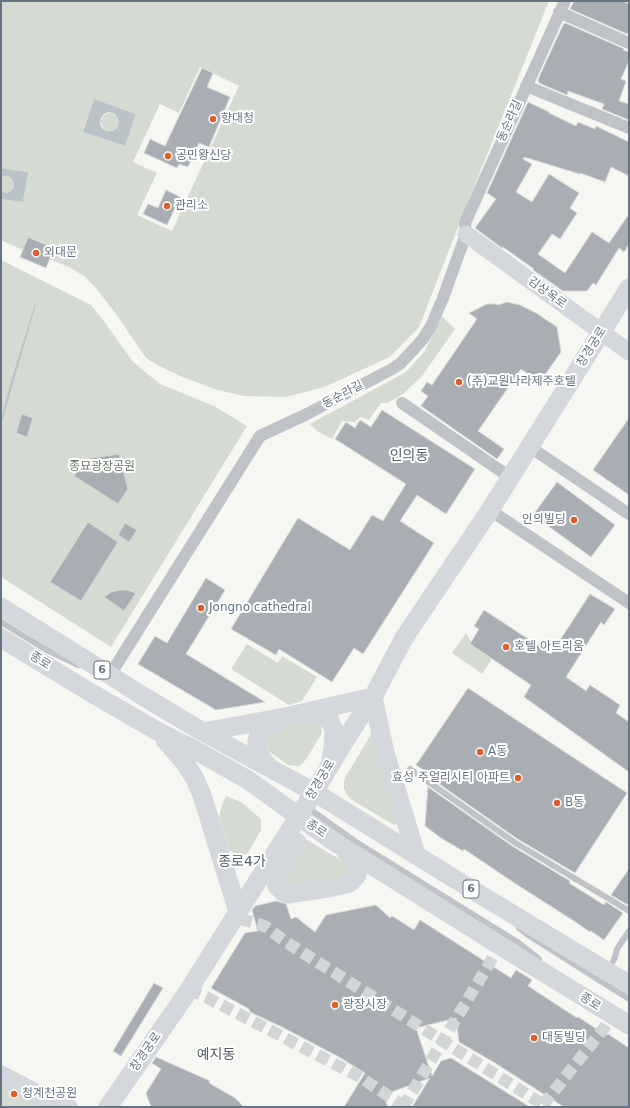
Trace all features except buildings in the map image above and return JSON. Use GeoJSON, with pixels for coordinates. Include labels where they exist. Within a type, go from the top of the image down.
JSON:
{"type":"FeatureCollection","features":[{"type":"Feature","properties":{"kind":"main road","name":"창경궁로"},"geometry":{"type":"LineString","coordinates":[[108,1107],[185,996],[305,809],[329,766],[373,697],[404,638],[511,478],[629,288]]}},
{"type":"Feature","properties":{"kind":"main road","name":"종로"},"geometry":{"type":"LineString","coordinates":[[1,607],[101,674],[141,695],[203,732],[268,766],[333,841],[629,1025]]}},
{"type":"Feature","properties":{"kind":"main road","name":"종로"},"geometry":{"type":"LineString","coordinates":[[1,638],[159,732],[248,780],[305,809],[416,854],[471,889],[629,984]]}},
{"type":"Feature","properties":{"kind":"main road"},"geometry":{"type":"LineString","coordinates":[[203,732],[285,717],[373,697],[384,753],[416,854]]}},
{"type":"Feature","properties":{"kind":"main road"},"geometry":{"type":"LineString","coordinates":[[268,766],[259,755],[256,748],[259,734],[264,728],[274,722],[310,714],[324,716],[330,721],[334,730],[333,748],[329,766]]}},
{"type":"Feature","properties":{"kind":"main road"},"geometry":{"type":"LineString","coordinates":[[159,732],[185,763],[194,777],[202,795],[238,912]]}},
{"type":"Feature","properties":{"kind":"main road"},"geometry":{"type":"LineString","coordinates":[[305,809],[299,838],[277,875],[277,886],[283,892],[291,894],[347,884],[354,878],[358,870],[358,866],[354,858],[333,841]]}},
{"type":"Feature","properties":{"kind":"main road"},"geometry":{"type":"LineString","coordinates":[[1,1075],[68,1107]]}},
{"type":"Feature","properties":{"kind":"street","name":"동순라길"},"geometry":{"type":"LineString","coordinates":[[101,674],[260,436],[334,400],[392,369],[401,363],[423,339],[431,326],[443,298],[466,234],[465,223],[564,1]]}},
{"type":"Feature","properties":{"kind":"street"},"geometry":{"type":"LineString","coordinates":[[559,12],[629,43]]}},
{"type":"Feature","properties":{"kind":"street","name":"동순라길"},"geometry":{"type":"LineString","coordinates":[[526,86],[629,128]]}},
{"type":"Feature","properties":{"kind":"street","name":"김상옥로"},"geometry":{"type":"LineString","coordinates":[[466,234],[629,352]]}},
{"type":"Feature","properties":{"kind":"street"},"geometry":{"type":"LineString","coordinates":[[602,332],[617,349],[629,358]]}},
{"type":"Feature","properties":{"kind":"street"},"geometry":{"type":"LineString","coordinates":[[402,403],[511,478]]}},
{"type":"Feature","properties":{"kind":"street"},"geometry":{"type":"LineString","coordinates":[[530,446],[629,514]]}},
{"type":"Feature","properties":{"kind":"street"},"geometry":{"type":"LineString","coordinates":[[490,510],[629,603]]}},
{"type":"Feature","properties":{"kind":"lane"},"geometry":{"type":"LineString","coordinates":[[1,622],[45,650],[86,669]]}},
{"type":"Feature","properties":{"kind":"lane"},"geometry":{"type":"LineString","coordinates":[[1,633],[33,657]]}},
{"type":"Feature","properties":{"kind":"lane"},"geometry":{"type":"LineString","coordinates":[[410,769],[514,842],[629,911]]}},
{"type":"Feature","properties":{"kind":"lane"},"geometry":{"type":"LineString","coordinates":[[248,780],[283,797]]}},
{"type":"Feature","properties":{"kind":"lane"},"geometry":{"type":"LineString","coordinates":[[305,809],[519,943],[543,963]]}},
{"type":"Feature","properties":{"kind":"lane"},"geometry":{"type":"LineString","coordinates":[[471,889],[511,921]]}},
{"type":"Feature","properties":{"kind":"lane"},"geometry":{"type":"LineString","coordinates":[[517,926],[534,939],[629,999]]}},
{"type":"Feature","properties":{"kind":"lane"},"geometry":{"type":"LineString","coordinates":[[608,972],[615,957],[616,949],[629,932]]}},
{"type":"Feature","properties":{"kind":"lane"},"geometry":{"type":"LineString","coordinates":[[549,968],[595,1004]]}},
{"type":"Feature","properties":{"kind":"green space"},"geometry":{"type":"Polygon","coordinates":[[[1,1],[549,1],[419,327],[390,357],[324,387],[286,397],[244,396],[214,389],[180,376],[146,358],[96,288],[84,276],[69,267],[49,259],[54,247],[28,237],[23,250],[1,240],[1,199],[23,202],[27,172],[1,168],[1,1]],[[200,67],[179,113],[160,104],[133,162],[157,173],[137,215],[172,231],[239,86],[200,67]],[[94,99],[83,132],[125,146],[136,114],[94,99]]]}},
{"type":"Feature","properties":{"kind":"green space"},"geometry":{"type":"Polygon","coordinates":[[[106,113],[114,113],[119,118],[117,129],[114,131],[106,131],[101,126],[101,118],[106,113]]]}},
{"type":"Feature","properties":{"kind":"green space"},"geometry":{"type":"Polygon","coordinates":[[[1,177],[10,177],[14,186],[12,190],[7,193],[1,191],[1,177]]]}},
{"type":"Feature","properties":{"kind":"green space","name":"종묘광장공원"},"geometry":{"type":"Polygon","coordinates":[[[1,260],[91,305],[133,362],[160,384],[214,406],[247,426],[111,647],[1,577],[1,260]]]}},
{"type":"Feature","properties":{"kind":"green space"},"geometry":{"type":"Polygon","coordinates":[[[442,316],[455,329],[422,376],[403,394],[387,403],[381,403],[369,420],[360,417],[355,422],[342,421],[332,439],[317,431],[310,424],[406,372],[425,351],[442,316]]]}},
{"type":"Feature","properties":{"kind":"green space"},"geometry":{"type":"Polygon","coordinates":[[[466,633],[471,642],[470,644],[492,659],[482,674],[452,653],[466,633]]]}},
{"type":"Feature","properties":{"kind":"green space"},"geometry":{"type":"Polygon","coordinates":[[[247,644],[278,663],[282,656],[317,677],[302,701],[289,705],[231,669],[247,644]]]}},
{"type":"Feature","properties":{"kind":"green space"},"geometry":{"type":"Polygon","coordinates":[[[315,720],[321,726],[322,733],[302,764],[298,766],[288,765],[263,747],[268,728],[315,720]]]}},
{"type":"Feature","properties":{"kind":"green space"},"geometry":{"type":"Polygon","coordinates":[[[373,731],[386,787],[397,824],[394,825],[352,800],[344,789],[344,781],[346,776],[373,731]]]}},
{"type":"Feature","properties":{"kind":"green space"},"geometry":{"type":"Polygon","coordinates":[[[226,796],[241,802],[261,819],[261,830],[248,853],[244,855],[237,855],[229,850],[219,817],[226,796]]]}},
{"type":"Feature","properties":{"kind":"green space"},"geometry":{"type":"Polygon","coordinates":[[[304,840],[307,840],[346,863],[350,869],[348,876],[291,887],[280,877],[304,840]]]}},
{"type":"Feature","properties":{"kind":"green space","name":"청계천공원"},"geometry":{"type":"Polygon","coordinates":[[[1,1081],[52,1107],[1,1107],[1,1081]]]}},
{"type":"Feature","properties":{"kind":"shaded area"},"geometry":{"type":"Polygon","coordinates":[[[94,99],[136,114],[125,146],[83,132],[94,99]],[[109,112],[104,114],[101,118],[100,124],[102,128],[107,131],[113,131],[117,128],[119,123],[115,114],[109,112]]]}},
{"type":"Feature","properties":{"kind":"shaded area"},"geometry":{"type":"Polygon","coordinates":[[[1,168],[28,172],[23,202],[1,199],[1,191],[7,193],[12,190],[14,186],[10,177],[1,177],[1,168]]]}},
{"type":"Feature","properties":{"kind":"shaded area"},"geometry":{"type":"Polygon","coordinates":[[[36,304],[1,425],[11,381],[36,304]]]}},
{"type":"Feature","properties":{"kind":"tunnel"},"geometry":{"type":"LineString","coordinates":[[240,919],[266,927],[286,942],[547,1107]]}},
{"type":"Feature","properties":{"kind":"tunnel"},"geometry":{"type":"LineString","coordinates":[[403,1107],[499,945]]}},
{"type":"Feature","properties":{"kind":"tunnel"},"geometry":{"type":"LineString","coordinates":[[189,990],[206,997],[360,1077],[405,1107]]}},
{"type":"Feature","properties":{"kind":"tunnel"},"geometry":{"type":"LineString","coordinates":[[543,1105],[604,1028],[612,1015]]}},
{"type":"Feature","properties":{"kind":"place","name":"향대청"},"geometry":{"type":"Point","coordinates":[213,119]}},
{"type":"Feature","properties":{"kind":"place","name":"공민왕신당"},"geometry":{"type":"Point","coordinates":[168,156]}},
{"type":"Feature","properties":{"kind":"place","name":"관리소"},"geometry":{"type":"Point","coordinates":[167,206]}},
{"type":"Feature","properties":{"kind":"place","name":"외대문"},"geometry":{"type":"Point","coordinates":[36,253]}},
{"type":"Feature","properties":{"kind":"place","name":"(주)교원나라제주호텔"},"geometry":{"type":"Point","coordinates":[459,382]}},
{"type":"Feature","properties":{"kind":"place","name":"인의빌딩"},"geometry":{"type":"Point","coordinates":[574,520]}},
{"type":"Feature","properties":{"kind":"place","name":"Jongno cathedral"},"geometry":{"type":"Point","coordinates":[201,608]}},
{"type":"Feature","properties":{"kind":"place","name":"호텔 아트리움"},"geometry":{"type":"Point","coordinates":[506,647]}},
{"type":"Feature","properties":{"kind":"place","name":"A동"},"geometry":{"type":"Point","coordinates":[480,752]}},
{"type":"Feature","properties":{"kind":"place","name":"효성 주얼리시티 아파트"},"geometry":{"type":"Point","coordinates":[518,778]}},
{"type":"Feature","properties":{"kind":"place","name":"B동"},"geometry":{"type":"Point","coordinates":[557,803]}},
{"type":"Feature","properties":{"kind":"place","name":"광장시장"},"geometry":{"type":"Point","coordinates":[335,1005]}},
{"type":"Feature","properties":{"kind":"place","name":"대동빌딩"},"geometry":{"type":"Point","coordinates":[534,1038]}},
{"type":"Feature","properties":{"kind":"place","name":"청계천공원"},"geometry":{"type":"Point","coordinates":[14,1094]}},
{"type":"Feature","properties":{"kind":"district","name":"인의동"},"geometry":{"type":"Point","coordinates":[409,456]}},
{"type":"Feature","properties":{"kind":"district","name":"종로4가"},"geometry":{"type":"Point","coordinates":[242,862]}},
{"type":"Feature","properties":{"kind":"district","name":"예지동"},"geometry":{"type":"Point","coordinates":[216,1055]}}]}
